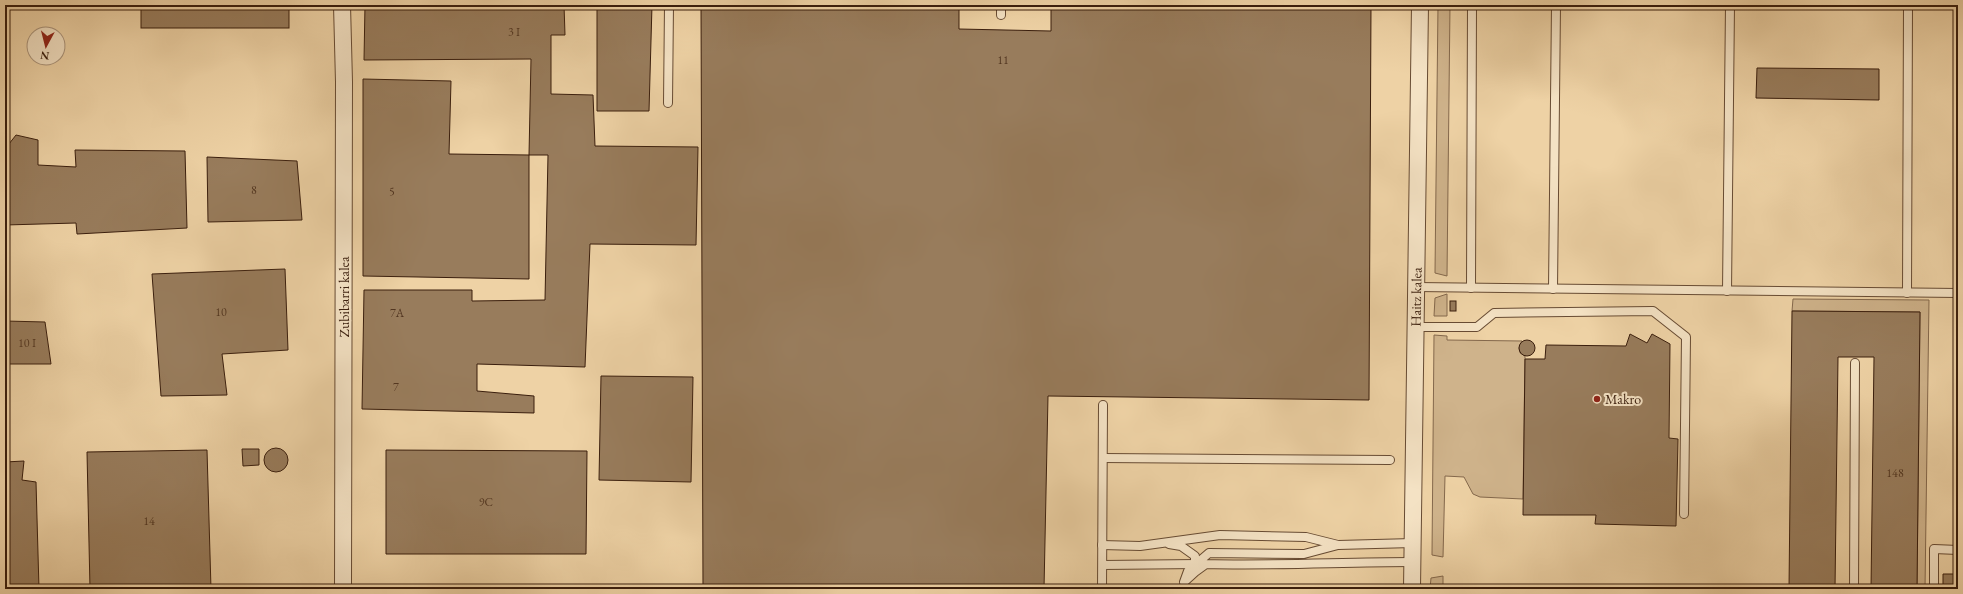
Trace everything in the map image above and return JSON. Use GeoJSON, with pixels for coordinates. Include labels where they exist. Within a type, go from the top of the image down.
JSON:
{"type":"FeatureCollection","features":[{"type":"Feature","properties":{"kind":"street","name":"Zubibarri kalea"},"geometry":{"type":"LineString","coordinates":[[342,5],[344,82],[343,589]]}},
{"type":"Feature","properties":{"kind":"street","name":"Haitz kalea"},"geometry":{"type":"LineString","coordinates":[[1412,589],[1420,5]]}},
{"type":"Feature","properties":{"kind":"lane"},"geometry":{"type":"LineString","coordinates":[[668,103],[670,5]]}},
{"type":"Feature","properties":{"kind":"lane"},"geometry":{"type":"LineString","coordinates":[[1001,5],[1001,15]]}},
{"type":"Feature","properties":{"kind":"lane"},"geometry":{"type":"LineString","coordinates":[[1471,288],[1472,5]]}},
{"type":"Feature","properties":{"kind":"lane"},"geometry":{"type":"LineString","coordinates":[[1553,289],[1556,5]]}},
{"type":"Feature","properties":{"kind":"lane"},"geometry":{"type":"LineString","coordinates":[[1728,291],[1730,5]]}},
{"type":"Feature","properties":{"kind":"lane"},"geometry":{"type":"LineString","coordinates":[[1907,293],[1908,5]]}},
{"type":"Feature","properties":{"kind":"lane"},"geometry":{"type":"LineString","coordinates":[[1416,287],[1958,293]]}},
{"type":"Feature","properties":{"kind":"lane"},"geometry":{"type":"LineString","coordinates":[[1415,327],[1476,327],[1494,313],[1654,311],[1686,337],[1684,514]]}},
{"type":"Feature","properties":{"kind":"lane"},"geometry":{"type":"LineString","coordinates":[[1854,589],[1855,363]]}},
{"type":"Feature","properties":{"kind":"lane"},"geometry":{"type":"LineString","coordinates":[[1102,589],[1103,405]]}},
{"type":"Feature","properties":{"kind":"lane"},"geometry":{"type":"LineString","coordinates":[[1103,458],[1390,460]]}},
{"type":"Feature","properties":{"kind":"lane"},"geometry":{"type":"LineString","coordinates":[[1102,545],[1140,546],[1220,535],[1306,537],[1338,545]]}},
{"type":"Feature","properties":{"kind":"lane"},"geometry":{"type":"LineString","coordinates":[[1160,543],[1180,546],[1195,556],[1195,568]]}},
{"type":"Feature","properties":{"kind":"lane"},"geometry":{"type":"LineString","coordinates":[[1103,565],[1195,568],[1209,553],[1304,554],[1338,545],[1412,543]]}},
{"type":"Feature","properties":{"kind":"lane"},"geometry":{"type":"LineString","coordinates":[[1934,589],[1934,549],[1958,550]]}},
{"type":"Feature","properties":{"kind":"lane"},"geometry":{"type":"LineString","coordinates":[[1184,585],[1188,571],[1206,564],[1291,566],[1370,562],[1412,562]]}},
{"type":"Feature","properties":{"kind":"shaded area"},"geometry":{"type":"Polygon","coordinates":[[[1438,5],[1450,5],[1447,276],[1435,273],[1438,5]]]}},
{"type":"Feature","properties":{"kind":"shaded area"},"geometry":{"type":"Polygon","coordinates":[[[1447,294],[1447,316],[1434,316],[1435,298],[1447,294]]]}},
{"type":"Feature","properties":{"kind":"shaded area"},"geometry":{"type":"Polygon","coordinates":[[[1793,299],[1929,300],[1925,589],[1917,589],[1920,312],[1792,311],[1793,299]]]}},
{"type":"Feature","properties":{"kind":"shaded area"},"geometry":{"type":"Polygon","coordinates":[[[1434,335],[1447,336],[1447,340],[1522,341],[1519,348],[1520,353],[1525,356],[1523,499],[1480,497],[1473,494],[1464,477],[1445,476],[1443,557],[1432,555],[1434,335]]]}},
{"type":"Feature","properties":{"kind":"shaded area"},"geometry":{"type":"Polygon","coordinates":[[[1443,576],[1443,589],[1430,589],[1431,578],[1443,576]]]}},
{"type":"Feature","properties":{"kind":"building"},"geometry":{"type":"Polygon","coordinates":[[[141,5],[289,5],[289,28],[141,28],[141,5]]]}},
{"type":"Feature","properties":{"kind":"building"},"geometry":{"type":"Polygon","coordinates":[[[365,5],[475,5],[475,9],[545,9],[545,5],[564,5],[565,35],[551,35],[551,94],[593,95],[595,146],[698,147],[696,245],[590,244],[585,367],[477,364],[477,391],[534,396],[534,413],[362,409],[364,290],[472,290],[472,301],[545,300],[548,155],[529,155],[531,59],[364,60],[365,5]]]}},
{"type":"Feature","properties":{"kind":"building"},"geometry":{"type":"Polygon","coordinates":[[[597,5],[652,5],[649,111],[597,111],[597,5]]]}},
{"type":"Feature","properties":{"kind":"building"},"geometry":{"type":"Polygon","coordinates":[[[701,5],[959,5],[959,29],[1051,31],[1051,5],[1371,5],[1369,400],[1048,396],[1044,589],[703,589],[701,5]]]}},
{"type":"Feature","properties":{"kind":"building"},"geometry":{"type":"Polygon","coordinates":[[[1757,68],[1879,69],[1879,100],[1756,98],[1757,68]]]}},
{"type":"Feature","properties":{"kind":"building"},"geometry":{"type":"Polygon","coordinates":[[[363,79],[451,81],[449,154],[529,155],[529,279],[363,276],[363,79]]]}},
{"type":"Feature","properties":{"kind":"building"},"geometry":{"type":"Polygon","coordinates":[[[16,135],[38,140],[38,165],[76,167],[75,150],[185,151],[187,228],[77,234],[76,223],[5,225],[5,149],[16,135]]]}},
{"type":"Feature","properties":{"kind":"building"},"geometry":{"type":"Polygon","coordinates":[[[207,157],[297,161],[302,220],[208,222],[207,157]]]}},
{"type":"Feature","properties":{"kind":"building"},"geometry":{"type":"Polygon","coordinates":[[[285,269],[288,350],[222,354],[227,395],[161,396],[152,274],[285,269]]]}},
{"type":"Feature","properties":{"kind":"building"},"geometry":{"type":"Polygon","coordinates":[[[1450,301],[1456,301],[1456,311],[1450,311],[1450,301]]]}},
{"type":"Feature","properties":{"kind":"building"},"geometry":{"type":"Polygon","coordinates":[[[1792,311],[1920,312],[1917,589],[1871,589],[1874,357],[1838,357],[1835,589],[1789,589],[1792,311]]]}},
{"type":"Feature","properties":{"kind":"building"},"geometry":{"type":"Polygon","coordinates":[[[5,321],[45,322],[51,364],[5,364],[5,321]]]}},
{"type":"Feature","properties":{"kind":"building","name":"Makro"},"geometry":{"type":"Polygon","coordinates":[[[1630,334],[1647,343],[1652,334],[1670,344],[1669,438],[1678,439],[1676,526],[1595,524],[1596,515],[1523,515],[1525,359],[1545,359],[1546,345],[1626,346],[1630,334]]]}},
{"type":"Feature","properties":{"kind":"building"},"geometry":{"type":"Polygon","coordinates":[[[1524,340],[1530,340],[1535,345],[1533,354],[1530,356],[1524,356],[1519,351],[1519,345],[1524,340]]]}},
{"type":"Feature","properties":{"kind":"building"},"geometry":{"type":"Polygon","coordinates":[[[601,376],[693,377],[691,482],[599,480],[601,376]]]}},
{"type":"Feature","properties":{"kind":"building"},"geometry":{"type":"Polygon","coordinates":[[[276,448],[285,451],[288,460],[285,469],[276,472],[267,469],[264,460],[267,451],[276,448]]]}},
{"type":"Feature","properties":{"kind":"building"},"geometry":{"type":"Polygon","coordinates":[[[242,449],[259,449],[259,465],[243,466],[242,449]]]}},
{"type":"Feature","properties":{"kind":"building"},"geometry":{"type":"Polygon","coordinates":[[[207,450],[211,589],[90,589],[87,452],[207,450]]]}},
{"type":"Feature","properties":{"kind":"building"},"geometry":{"type":"Polygon","coordinates":[[[386,450],[587,451],[586,554],[386,554],[386,450]]]}},
{"type":"Feature","properties":{"kind":"building"},"geometry":{"type":"Polygon","coordinates":[[[24,461],[22,480],[36,482],[39,589],[5,589],[5,462],[24,461]]]}},
{"type":"Feature","properties":{"kind":"building"},"geometry":{"type":"Polygon","coordinates":[[[1957,559],[1958,589],[1943,589],[1943,574],[1957,574],[1957,559]]]}},
{"type":"Feature","properties":{"kind":"place","name":"Makro"},"geometry":{"type":"Point","coordinates":[1597,399]}}]}
